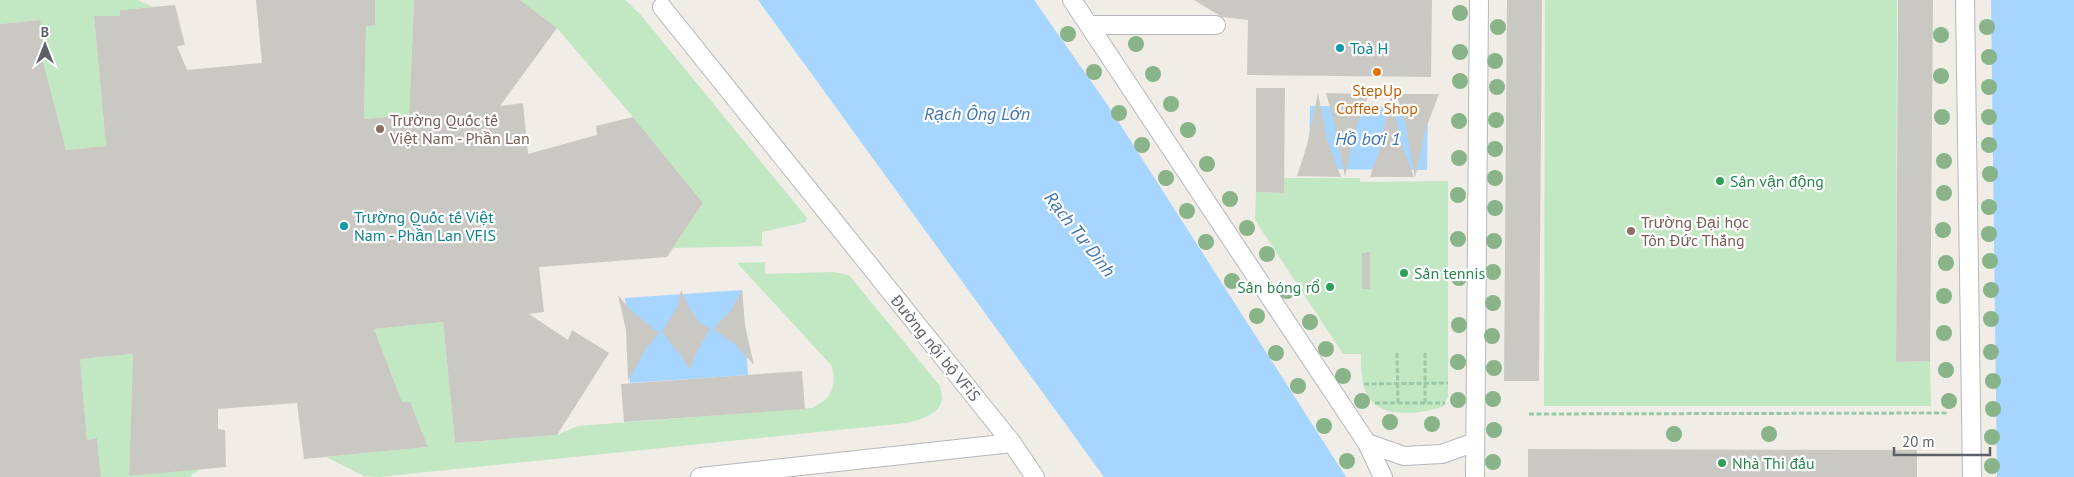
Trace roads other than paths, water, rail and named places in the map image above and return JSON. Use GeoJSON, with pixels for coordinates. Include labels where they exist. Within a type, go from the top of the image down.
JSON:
{"type":"FeatureCollection","features":[{"type":"Feature","properties":{"kind":"lane"},"geometry":{"type":"LineString","coordinates":[[1072,0],[1367,443],[1383,477]]}},
{"type":"Feature","properties":{"kind":"lane"},"geometry":{"type":"LineString","coordinates":[[1475,477],[1479,0]]}},
{"type":"Feature","properties":{"kind":"lane"},"geometry":{"type":"LineString","coordinates":[[1965,0],[1972,477]]}},
{"type":"Feature","properties":{"kind":"lane","name":"Đường nội bộ VFiS"},"geometry":{"type":"LineString","coordinates":[[663,2],[1012,443],[1035,477]]}},
{"type":"Feature","properties":{"kind":"lane"},"geometry":{"type":"LineString","coordinates":[[1089,25],[1216,25]]}},
{"type":"Feature","properties":{"kind":"lane"},"geometry":{"type":"LineString","coordinates":[[1367,443],[1404,456],[1442,454],[1475,442]]}},
{"type":"Feature","properties":{"kind":"lane"},"geometry":{"type":"LineString","coordinates":[[700,477],[1012,443]]}},
{"type":"Feature","properties":{"kind":"water","name":"Rạch Ông Lớn"},"geometry":{"type":"Polygon","coordinates":[[[758,0],[1034,0],[1109,107],[1346,477],[1104,477],[758,0]]]}},
{"type":"Feature","properties":{"kind":"water"},"geometry":{"type":"Polygon","coordinates":[[[1991,0],[2074,0],[2074,477],[1997,477],[1991,0]]]}},
{"type":"Feature","properties":{"kind":"water","name":"Hồ bơi 1"},"geometry":{"type":"Polygon","coordinates":[[[1310,106],[1428,107],[1427,170],[1309,169],[1310,106]]]}},
{"type":"Feature","properties":{"kind":"water"},"geometry":{"type":"Polygon","coordinates":[[[742,290],[748,375],[630,383],[625,298],[742,290]]]}},
{"type":"Feature","properties":{"kind":"place","name":"Toà H"},"geometry":{"type":"Point","coordinates":[1340,48]}},
{"type":"Feature","properties":{"kind":"place","name":"StepUp Coffee Shop"},"geometry":{"type":"Point","coordinates":[1377,72]}},
{"type":"Feature","properties":{"kind":"place","name":"Trường Quốc tế Việt Nam - Phần Lan"},"geometry":{"type":"Point","coordinates":[380,129]}},
{"type":"Feature","properties":{"kind":"place","name":"Sân vận động"},"geometry":{"type":"Point","coordinates":[1720,181]}},
{"type":"Feature","properties":{"kind":"place","name":"Trường Quốc tế Việt Nam - Phần Lan VFIS"},"geometry":{"type":"Point","coordinates":[344,226]}},
{"type":"Feature","properties":{"kind":"place","name":"Trường Đại học Tôn Đức Thắng"},"geometry":{"type":"Point","coordinates":[1631,231]}},
{"type":"Feature","properties":{"kind":"place","name":"Sân tennis"},"geometry":{"type":"Point","coordinates":[1404,273]}},
{"type":"Feature","properties":{"kind":"place","name":"Sân bóng rổ"},"geometry":{"type":"Point","coordinates":[1330,287]}},
{"type":"Feature","properties":{"kind":"place","name":"Nhà Thi đấu"},"geometry":{"type":"Point","coordinates":[1722,463]}},
{"type":"Feature","properties":{"kind":"water label","name":"Rạch Tư Dinh"},"geometry":{"type":"Point","coordinates":[1080,234]}}]}
